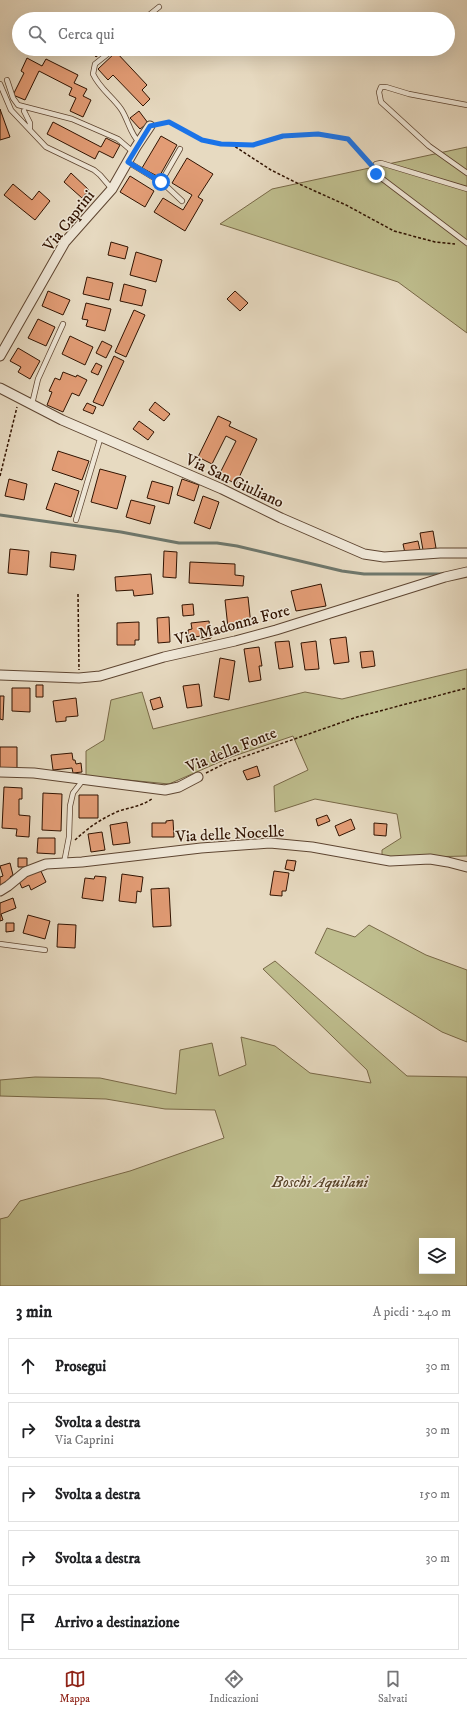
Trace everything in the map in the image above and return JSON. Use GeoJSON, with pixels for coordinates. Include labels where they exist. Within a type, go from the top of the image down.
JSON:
{"type":"FeatureCollection","features":[{"type":"Feature","properties":{"kind":"street","name":"Via Caprini"},"geometry":{"type":"LineString","coordinates":[[0,356],[65,242],[112,189],[150,126]]}},
{"type":"Feature","properties":{"kind":"street","name":"Via San Giuliano"},"geometry":{"type":"LineString","coordinates":[[0,388],[62,420],[364,554],[384,557],[440,553],[467,553]]}},
{"type":"Feature","properties":{"kind":"street","name":"Via Madonna Fore"},"geometry":{"type":"LineString","coordinates":[[0,675],[78,678],[100,676],[164,657],[236,641],[445,577],[467,572]]}},
{"type":"Feature","properties":{"kind":"street","name":"Via della Fonte"},"geometry":{"type":"LineString","coordinates":[[0,772],[34,773],[162,790],[170,790],[179,787],[198,777]]}},
{"type":"Feature","properties":{"kind":"street","name":"Via delle Nocelle"},"geometry":{"type":"LineString","coordinates":[[0,891],[28,871],[43,865],[201,848],[280,843],[326,849],[379,860],[404,861],[430,859],[467,867]]}},
{"type":"Feature","properties":{"kind":"lane"},"geometry":{"type":"LineString","coordinates":[[153,12],[159,7]]}},
{"type":"Feature","properties":{"kind":"lane"},"geometry":{"type":"LineString","coordinates":[[105,56],[95,64],[93,74],[101,88],[121,109],[139,142]]}},
{"type":"Feature","properties":{"kind":"lane"},"geometry":{"type":"LineString","coordinates":[[7,80],[12,98],[18,105],[72,119],[118,139],[133,153]]}},
{"type":"Feature","properties":{"kind":"lane"},"geometry":{"type":"LineString","coordinates":[[0,84],[12,110],[49,149],[97,172],[112,189]]}},
{"type":"Feature","properties":{"kind":"lane"},"geometry":{"type":"LineString","coordinates":[[467,105],[408,94],[386,86],[381,87],[379,92],[381,102],[386,107],[429,146],[467,173]]}},
{"type":"Feature","properties":{"kind":"lane"},"geometry":{"type":"LineString","coordinates":[[24,111],[30,123],[30,128]]}},
{"type":"Feature","properties":{"kind":"lane"},"geometry":{"type":"LineString","coordinates":[[161,182],[180,149]]}},
{"type":"Feature","properties":{"kind":"lane"},"geometry":{"type":"LineString","coordinates":[[128,162],[161,182],[182,201]]}},
{"type":"Feature","properties":{"kind":"lane"},"geometry":{"type":"LineString","coordinates":[[467,189],[381,163],[376,164],[374,168],[376,174],[467,243]]}},
{"type":"Feature","properties":{"kind":"lane"},"geometry":{"type":"LineString","coordinates":[[32,404],[38,379],[63,324]]}},
{"type":"Feature","properties":{"kind":"lane"},"geometry":{"type":"LineString","coordinates":[[76,520],[101,436]]}},
{"type":"Feature","properties":{"kind":"lane"},"geometry":{"type":"LineString","coordinates":[[64,863],[69,837],[70,806],[73,793],[83,780]]}},
{"type":"Feature","properties":{"kind":"lane"},"geometry":{"type":"LineString","coordinates":[[0,944],[46,950]]}},
{"type":"Feature","properties":{"kind":"path"},"geometry":{"type":"LineString","coordinates":[[150,126],[169,122],[202,140],[231,144],[253,145],[283,136],[318,134],[348,139],[374,168]]}},
{"type":"Feature","properties":{"kind":"path"},"geometry":{"type":"LineString","coordinates":[[231,144],[278,173],[346,205],[394,232],[435,242],[459,244]]}},
{"type":"Feature","properties":{"kind":"path"},"geometry":{"type":"LineString","coordinates":[[0,476],[20,397]]}},
{"type":"Feature","properties":{"kind":"path"},"geometry":{"type":"LineString","coordinates":[[78,594],[78,678]]}},
{"type":"Feature","properties":{"kind":"path","name":"Via della Fonte"},"geometry":{"type":"LineString","coordinates":[[198,777],[226,763],[357,717],[467,688]]}},
{"type":"Feature","properties":{"kind":"path"},"geometry":{"type":"LineString","coordinates":[[66,849],[84,832],[98,822],[121,810],[140,806],[162,790]]}},
{"type":"Feature","properties":{"kind":"green space"},"geometry":{"type":"Polygon","coordinates":[[[467,147],[467,333],[398,282],[220,224],[272,189],[467,147]]]}},
{"type":"Feature","properties":{"kind":"green space"},"geometry":{"type":"Polygon","coordinates":[[[467,669],[467,856],[382,858],[382,850],[401,838],[397,814],[315,799],[275,812],[274,786],[308,770],[293,736],[231,757],[169,784],[86,776],[86,751],[104,740],[111,700],[142,692],[153,729],[305,692],[342,699],[467,669]]]}},
{"type":"Feature","properties":{"kind":"green space"},"geometry":{"type":"Polygon","coordinates":[[[369,925],[426,955],[467,970],[467,1042],[442,1032],[315,953],[327,928],[355,937],[369,925]]]}},
{"type":"Feature","properties":{"kind":"green space","name":"Boschi Aquilani"},"geometry":{"type":"Polygon","coordinates":[[[275,961],[407,1076],[467,1077],[467,1286],[0,1286],[0,1219],[8,1217],[20,1201],[130,1171],[224,1138],[215,1110],[165,1109],[106,1099],[0,1096],[0,1080],[35,1077],[100,1078],[176,1094],[180,1050],[212,1043],[219,1076],[246,1065],[241,1037],[275,1046],[310,1073],[371,1083],[367,1070],[263,969],[275,961]]]}},
{"type":"Feature","properties":{"kind":"building"},"geometry":{"type":"Polygon","coordinates":[[[112,56],[120,56],[147,85],[142,90],[150,99],[143,106],[113,75],[108,80],[98,69],[112,56]]]}},
{"type":"Feature","properties":{"kind":"building"},"geometry":{"type":"Polygon","coordinates":[[[27,58],[42,66],[46,59],[78,75],[74,83],[87,89],[83,96],[91,100],[83,117],[70,111],[76,98],[69,95],[72,88],[39,71],[25,100],[13,95],[24,73],[21,71],[27,58]]]}},
{"type":"Feature","properties":{"kind":"building"},"geometry":{"type":"Polygon","coordinates":[[[0,109],[10,137],[0,140],[0,109]]]}},
{"type":"Feature","properties":{"kind":"building"},"geometry":{"type":"Polygon","coordinates":[[[139,111],[148,123],[140,129],[130,118],[139,111]]]}},
{"type":"Feature","properties":{"kind":"building"},"geometry":{"type":"Polygon","coordinates":[[[53,122],[101,147],[106,138],[120,145],[113,158],[99,151],[95,159],[47,134],[53,122]]]}},
{"type":"Feature","properties":{"kind":"building"},"geometry":{"type":"Polygon","coordinates":[[[161,136],[177,145],[159,177],[142,168],[161,136]]]}},
{"type":"Feature","properties":{"kind":"building"},"geometry":{"type":"Polygon","coordinates":[[[187,158],[213,174],[198,197],[203,200],[185,231],[154,212],[163,198],[183,210],[192,195],[172,183],[187,158]]]}},
{"type":"Feature","properties":{"kind":"building"},"geometry":{"type":"Polygon","coordinates":[[[71,173],[89,190],[82,198],[64,182],[71,173]]]}},
{"type":"Feature","properties":{"kind":"building"},"geometry":{"type":"Polygon","coordinates":[[[130,176],[154,191],[145,207],[120,192],[130,176]]]}},
{"type":"Feature","properties":{"kind":"building"},"geometry":{"type":"Polygon","coordinates":[[[13,184],[32,200],[39,191],[50,201],[35,220],[4,195],[13,184]]]}},
{"type":"Feature","properties":{"kind":"building"},"geometry":{"type":"Polygon","coordinates":[[[111,242],[128,247],[125,259],[108,255],[111,242]]]}},
{"type":"Feature","properties":{"kind":"building"},"geometry":{"type":"Polygon","coordinates":[[[136,252],[162,260],[156,282],[130,275],[136,252]]]}},
{"type":"Feature","properties":{"kind":"building"},"geometry":{"type":"Polygon","coordinates":[[[87,277],[113,283],[109,300],[83,294],[87,277]]]}},
{"type":"Feature","properties":{"kind":"building"},"geometry":{"type":"Polygon","coordinates":[[[124,284],[146,290],[142,306],[120,301],[124,284]]]}},
{"type":"Feature","properties":{"kind":"building"},"geometry":{"type":"Polygon","coordinates":[[[48,291],[70,300],[63,315],[42,306],[48,291]]]}},
{"type":"Feature","properties":{"kind":"building"},"geometry":{"type":"Polygon","coordinates":[[[235,291],[248,303],[240,311],[227,299],[235,291]]]}},
{"type":"Feature","properties":{"kind":"building"},"geometry":{"type":"Polygon","coordinates":[[[86,303],[111,309],[105,331],[86,326],[88,320],[82,319],[86,303]]]}},
{"type":"Feature","properties":{"kind":"building"},"geometry":{"type":"Polygon","coordinates":[[[134,310],[145,315],[126,357],[115,352],[134,310]]]}},
{"type":"Feature","properties":{"kind":"building"},"geometry":{"type":"Polygon","coordinates":[[[38,319],[55,327],[46,346],[28,338],[38,319]]]}},
{"type":"Feature","properties":{"kind":"building"},"geometry":{"type":"Polygon","coordinates":[[[70,336],[93,347],[85,365],[62,354],[70,336]]]}},
{"type":"Feature","properties":{"kind":"building"},"geometry":{"type":"Polygon","coordinates":[[[102,341],[112,346],[106,358],[96,353],[102,341]]]}},
{"type":"Feature","properties":{"kind":"building"},"geometry":{"type":"Polygon","coordinates":[[[18,348],[40,361],[30,379],[18,372],[21,367],[10,361],[18,348]]]}},
{"type":"Feature","properties":{"kind":"building"},"geometry":{"type":"Polygon","coordinates":[[[114,356],[124,361],[103,406],[93,402],[114,356]]]}},
{"type":"Feature","properties":{"kind":"building"},"geometry":{"type":"Polygon","coordinates":[[[96,363],[102,366],[98,375],[91,372],[96,363]]]}},
{"type":"Feature","properties":{"kind":"building"},"geometry":{"type":"Polygon","coordinates":[[[63,372],[76,377],[77,375],[87,380],[79,396],[72,393],[63,412],[47,405],[52,392],[49,391],[55,378],[60,380],[63,372]]]}},
{"type":"Feature","properties":{"kind":"building"},"geometry":{"type":"Polygon","coordinates":[[[155,402],[170,414],[164,421],[149,410],[155,402]]]}},
{"type":"Feature","properties":{"kind":"building"},"geometry":{"type":"Polygon","coordinates":[[[87,403],[96,407],[93,414],[83,410],[87,403]]]}},
{"type":"Feature","properties":{"kind":"building"},"geometry":{"type":"Polygon","coordinates":[[[218,416],[231,422],[229,426],[257,439],[236,484],[219,475],[236,441],[226,436],[212,464],[198,457],[218,416]]]}},
{"type":"Feature","properties":{"kind":"building"},"geometry":{"type":"Polygon","coordinates":[[[139,421],[154,432],[148,440],[133,429],[139,421]]]}},
{"type":"Feature","properties":{"kind":"building"},"geometry":{"type":"Polygon","coordinates":[[[58,451],[89,461],[82,480],[52,470],[58,451]]]}},
{"type":"Feature","properties":{"kind":"building"},"geometry":{"type":"Polygon","coordinates":[[[100,469],[126,476],[117,509],[91,502],[100,469]]]}},
{"type":"Feature","properties":{"kind":"building"},"geometry":{"type":"Polygon","coordinates":[[[9,479],[27,484],[24,500],[5,496],[9,479]]]}},
{"type":"Feature","properties":{"kind":"building"},"geometry":{"type":"Polygon","coordinates":[[[182,479],[199,485],[194,501],[177,495],[182,479]]]}},
{"type":"Feature","properties":{"kind":"building"},"geometry":{"type":"Polygon","coordinates":[[[152,481],[173,487],[169,504],[147,498],[152,481]]]}},
{"type":"Feature","properties":{"kind":"building"},"geometry":{"type":"Polygon","coordinates":[[[55,483],[79,491],[71,517],[46,509],[55,483]]]}},
{"type":"Feature","properties":{"kind":"building"},"geometry":{"type":"Polygon","coordinates":[[[203,496],[219,502],[210,529],[194,523],[203,496]]]}},
{"type":"Feature","properties":{"kind":"building"},"geometry":{"type":"Polygon","coordinates":[[[131,500],[155,506],[150,524],[126,517],[131,500]]]}},
{"type":"Feature","properties":{"kind":"building"},"geometry":{"type":"Polygon","coordinates":[[[433,531],[436,548],[423,550],[420,533],[433,531]]]}},
{"type":"Feature","properties":{"kind":"building"},"geometry":{"type":"Polygon","coordinates":[[[418,541],[420,550],[405,553],[403,544],[418,541]]]}},
{"type":"Feature","properties":{"kind":"building"},"geometry":{"type":"Polygon","coordinates":[[[10,549],[29,551],[27,575],[8,573],[10,549]]]}},
{"type":"Feature","properties":{"kind":"building"},"geometry":{"type":"Polygon","coordinates":[[[164,551],[177,552],[176,578],[163,577],[164,551]]]}},
{"type":"Feature","properties":{"kind":"building"},"geometry":{"type":"Polygon","coordinates":[[[51,552],[76,555],[74,570],[50,567],[51,552]]]}},
{"type":"Feature","properties":{"kind":"building"},"geometry":{"type":"Polygon","coordinates":[[[190,562],[235,564],[235,575],[244,576],[243,586],[189,583],[190,562]]]}},
{"type":"Feature","properties":{"kind":"building"},"geometry":{"type":"Polygon","coordinates":[[[151,574],[153,594],[134,596],[133,590],[116,591],[115,577],[151,574]]]}},
{"type":"Feature","properties":{"kind":"building"},"geometry":{"type":"Polygon","coordinates":[[[321,584],[326,606],[296,611],[291,591],[321,584]]]}},
{"type":"Feature","properties":{"kind":"building"},"geometry":{"type":"Polygon","coordinates":[[[248,597],[251,625],[228,628],[225,600],[248,597]]]}},
{"type":"Feature","properties":{"kind":"building"},"geometry":{"type":"Polygon","coordinates":[[[193,604],[194,615],[183,616],[182,605],[193,604]]]}},
{"type":"Feature","properties":{"kind":"building"},"geometry":{"type":"Polygon","coordinates":[[[169,617],[170,642],[158,643],[157,618],[169,617]]]}},
{"type":"Feature","properties":{"kind":"building"},"geometry":{"type":"Polygon","coordinates":[[[209,621],[211,638],[202,640],[201,636],[189,638],[188,630],[192,629],[191,623],[209,621]]]}},
{"type":"Feature","properties":{"kind":"building"},"geometry":{"type":"Polygon","coordinates":[[[139,622],[139,640],[135,640],[135,645],[117,645],[117,623],[139,622]]]}},
{"type":"Feature","properties":{"kind":"building"},"geometry":{"type":"Polygon","coordinates":[[[346,637],[349,662],[334,664],[330,639],[346,637]]]}},
{"type":"Feature","properties":{"kind":"building"},"geometry":{"type":"Polygon","coordinates":[[[289,641],[293,667],[279,669],[275,642],[289,641]]]}},
{"type":"Feature","properties":{"kind":"building"},"geometry":{"type":"Polygon","coordinates":[[[316,641],[319,669],[305,670],[301,643],[316,641]]]}},
{"type":"Feature","properties":{"kind":"building"},"geometry":{"type":"Polygon","coordinates":[[[259,647],[262,666],[259,666],[261,680],[249,682],[244,649],[259,647]]]}},
{"type":"Feature","properties":{"kind":"building"},"geometry":{"type":"Polygon","coordinates":[[[373,651],[375,666],[362,668],[360,652],[373,651]]]}},
{"type":"Feature","properties":{"kind":"building"},"geometry":{"type":"Polygon","coordinates":[[[220,658],[235,661],[229,700],[214,697],[220,658]]]}},
{"type":"Feature","properties":{"kind":"building"},"geometry":{"type":"Polygon","coordinates":[[[199,684],[202,706],[187,708],[183,686],[199,684]]]}},
{"type":"Feature","properties":{"kind":"building"},"geometry":{"type":"Polygon","coordinates":[[[36,685],[43,685],[43,697],[36,697],[36,685]]]}},
{"type":"Feature","properties":{"kind":"building"},"geometry":{"type":"Polygon","coordinates":[[[12,688],[30,688],[30,712],[12,711],[12,688]]]}},
{"type":"Feature","properties":{"kind":"building"},"geometry":{"type":"Polygon","coordinates":[[[0,696],[4,696],[3,720],[0,719],[0,696]]]}},
{"type":"Feature","properties":{"kind":"building"},"geometry":{"type":"Polygon","coordinates":[[[160,697],[163,707],[153,710],[150,700],[160,697]]]}},
{"type":"Feature","properties":{"kind":"building"},"geometry":{"type":"Polygon","coordinates":[[[76,698],[78,716],[66,717],[66,721],[56,722],[53,701],[76,698]]]}},
{"type":"Feature","properties":{"kind":"building"},"geometry":{"type":"Polygon","coordinates":[[[0,747],[17,747],[17,769],[0,769],[0,747]]]}},
{"type":"Feature","properties":{"kind":"building"},"geometry":{"type":"Polygon","coordinates":[[[72,753],[73,760],[75,760],[76,764],[81,763],[82,772],[73,773],[72,768],[53,770],[51,755],[72,753]]]}},
{"type":"Feature","properties":{"kind":"building"},"geometry":{"type":"Polygon","coordinates":[[[257,766],[260,776],[247,780],[243,771],[257,766]]]}},
{"type":"Feature","properties":{"kind":"building"},"geometry":{"type":"Polygon","coordinates":[[[4,787],[22,788],[22,799],[19,799],[19,815],[30,816],[29,837],[16,836],[17,829],[2,828],[4,787]]]}},
{"type":"Feature","properties":{"kind":"building"},"geometry":{"type":"Polygon","coordinates":[[[43,793],[62,794],[61,831],[42,830],[43,793]]]}},
{"type":"Feature","properties":{"kind":"building"},"geometry":{"type":"Polygon","coordinates":[[[79,795],[98,795],[98,818],[79,818],[79,795]]]}},
{"type":"Feature","properties":{"kind":"building"},"geometry":{"type":"Polygon","coordinates":[[[327,815],[330,821],[318,826],[316,819],[327,815]]]}},
{"type":"Feature","properties":{"kind":"building"},"geometry":{"type":"Polygon","coordinates":[[[351,819],[355,829],[339,836],[335,826],[351,819]]]}},
{"type":"Feature","properties":{"kind":"building"},"geometry":{"type":"Polygon","coordinates":[[[173,820],[174,837],[152,837],[152,823],[166,823],[166,821],[173,820]]]}},
{"type":"Feature","properties":{"kind":"building"},"geometry":{"type":"Polygon","coordinates":[[[127,822],[130,843],[113,845],[110,825],[127,822]]]}},
{"type":"Feature","properties":{"kind":"building"},"geometry":{"type":"Polygon","coordinates":[[[374,823],[387,824],[386,836],[374,835],[374,823]]]}},
{"type":"Feature","properties":{"kind":"building"},"geometry":{"type":"Polygon","coordinates":[[[102,832],[105,850],[91,852],[88,834],[102,832]]]}},
{"type":"Feature","properties":{"kind":"building"},"geometry":{"type":"Polygon","coordinates":[[[38,838],[55,838],[55,854],[37,853],[38,838]]]}},
{"type":"Feature","properties":{"kind":"building"},"geometry":{"type":"Polygon","coordinates":[[[18,858],[27,858],[27,867],[18,867],[18,858]]]}},
{"type":"Feature","properties":{"kind":"building"},"geometry":{"type":"Polygon","coordinates":[[[287,860],[296,861],[294,871],[285,869],[287,860]]]}},
{"type":"Feature","properties":{"kind":"building"},"geometry":{"type":"Polygon","coordinates":[[[10,863],[13,875],[10,877],[11,879],[0,888],[0,877],[3,876],[0,866],[10,863]]]}},
{"type":"Feature","properties":{"kind":"building"},"geometry":{"type":"Polygon","coordinates":[[[40,869],[46,882],[31,890],[29,885],[22,888],[18,879],[40,869]]]}},
{"type":"Feature","properties":{"kind":"building"},"geometry":{"type":"Polygon","coordinates":[[[274,871],[289,873],[286,891],[282,891],[282,896],[270,895],[274,871]]]}},
{"type":"Feature","properties":{"kind":"building"},"geometry":{"type":"Polygon","coordinates":[[[122,874],[143,877],[141,892],[137,891],[136,903],[119,901],[122,874]]]}},
{"type":"Feature","properties":{"kind":"building"},"geometry":{"type":"Polygon","coordinates":[[[95,876],[106,877],[103,901],[82,898],[85,878],[94,879],[95,876]]]}},
{"type":"Feature","properties":{"kind":"building"},"geometry":{"type":"Polygon","coordinates":[[[169,888],[171,926],[153,927],[151,889],[169,888]]]}},
{"type":"Feature","properties":{"kind":"building"},"geometry":{"type":"Polygon","coordinates":[[[13,898],[16,908],[1,914],[3,920],[0,921],[0,903],[13,898]]]}},
{"type":"Feature","properties":{"kind":"building"},"geometry":{"type":"Polygon","coordinates":[[[28,915],[50,921],[45,939],[23,933],[28,915]]]}},
{"type":"Feature","properties":{"kind":"building"},"geometry":{"type":"Polygon","coordinates":[[[6,923],[14,923],[14,931],[6,932],[6,923]]]}},
{"type":"Feature","properties":{"kind":"building"},"geometry":{"type":"Polygon","coordinates":[[[58,924],[76,925],[75,948],[57,947],[58,924]]]}},
{"type":"Feature","properties":{"kind":"waterway"},"geometry":{"type":"LineString","coordinates":[[0,515],[121,532],[179,543],[217,543],[237,546],[342,571],[364,574],[443,574]]}},
{"type":"Feature","properties":{"kind":"route"},"geometry":{"type":"LineString","coordinates":[[161,182],[128,162],[150,126],[169,122],[202,140],[221,144],[253,145],[283,136],[318,134],[348,139],[374,168],[376,174]]}}]}
